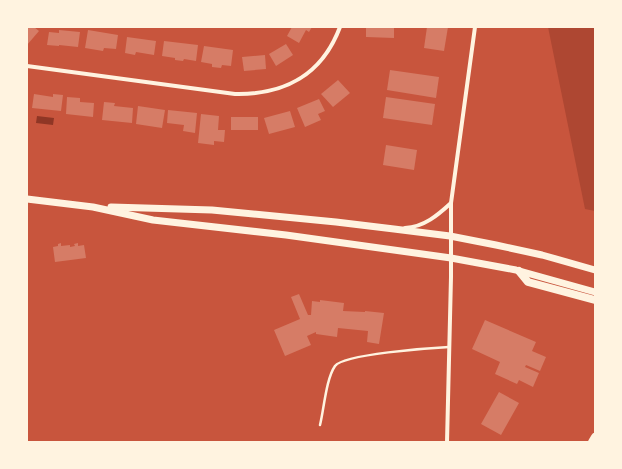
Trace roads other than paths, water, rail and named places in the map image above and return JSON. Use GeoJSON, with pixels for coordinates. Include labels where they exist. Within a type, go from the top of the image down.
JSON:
{"type":"FeatureCollection","features":[{"type":"Feature","properties":{"kind":"highway"},"geometry":{"type":"LineString","coordinates":[[519,271],[528,282],[595,300]]}},
{"type":"Feature","properties":{"kind":"highway"},"geometry":{"type":"LineString","coordinates":[[592,442],[595,437]]}},
{"type":"Feature","properties":{"kind":"main road"},"geometry":{"type":"LineString","coordinates":[[27,199],[93,207],[154,220],[286,235],[451,258],[519,271],[595,292]]}},
{"type":"Feature","properties":{"kind":"main road"},"geometry":{"type":"LineString","coordinates":[[93,207],[212,210],[336,222],[450,236],[542,255],[595,270]]}},
{"type":"Feature","properties":{"kind":"street"},"geometry":{"type":"LineString","coordinates":[[27,66],[234,94],[259,94],[290,84],[310,71],[327,54],[335,41],[340,27]]}},
{"type":"Feature","properties":{"kind":"street"},"geometry":{"type":"LineString","coordinates":[[447,442],[451,203],[475,27]]}},
{"type":"Feature","properties":{"kind":"street"},"geometry":{"type":"LineString","coordinates":[[394,229],[422,225],[439,214],[451,203]]}},
{"type":"Feature","properties":{"kind":"lane"},"geometry":{"type":"LineString","coordinates":[[320,425],[330,374],[336,364],[390,352],[448,346]]}}]}
